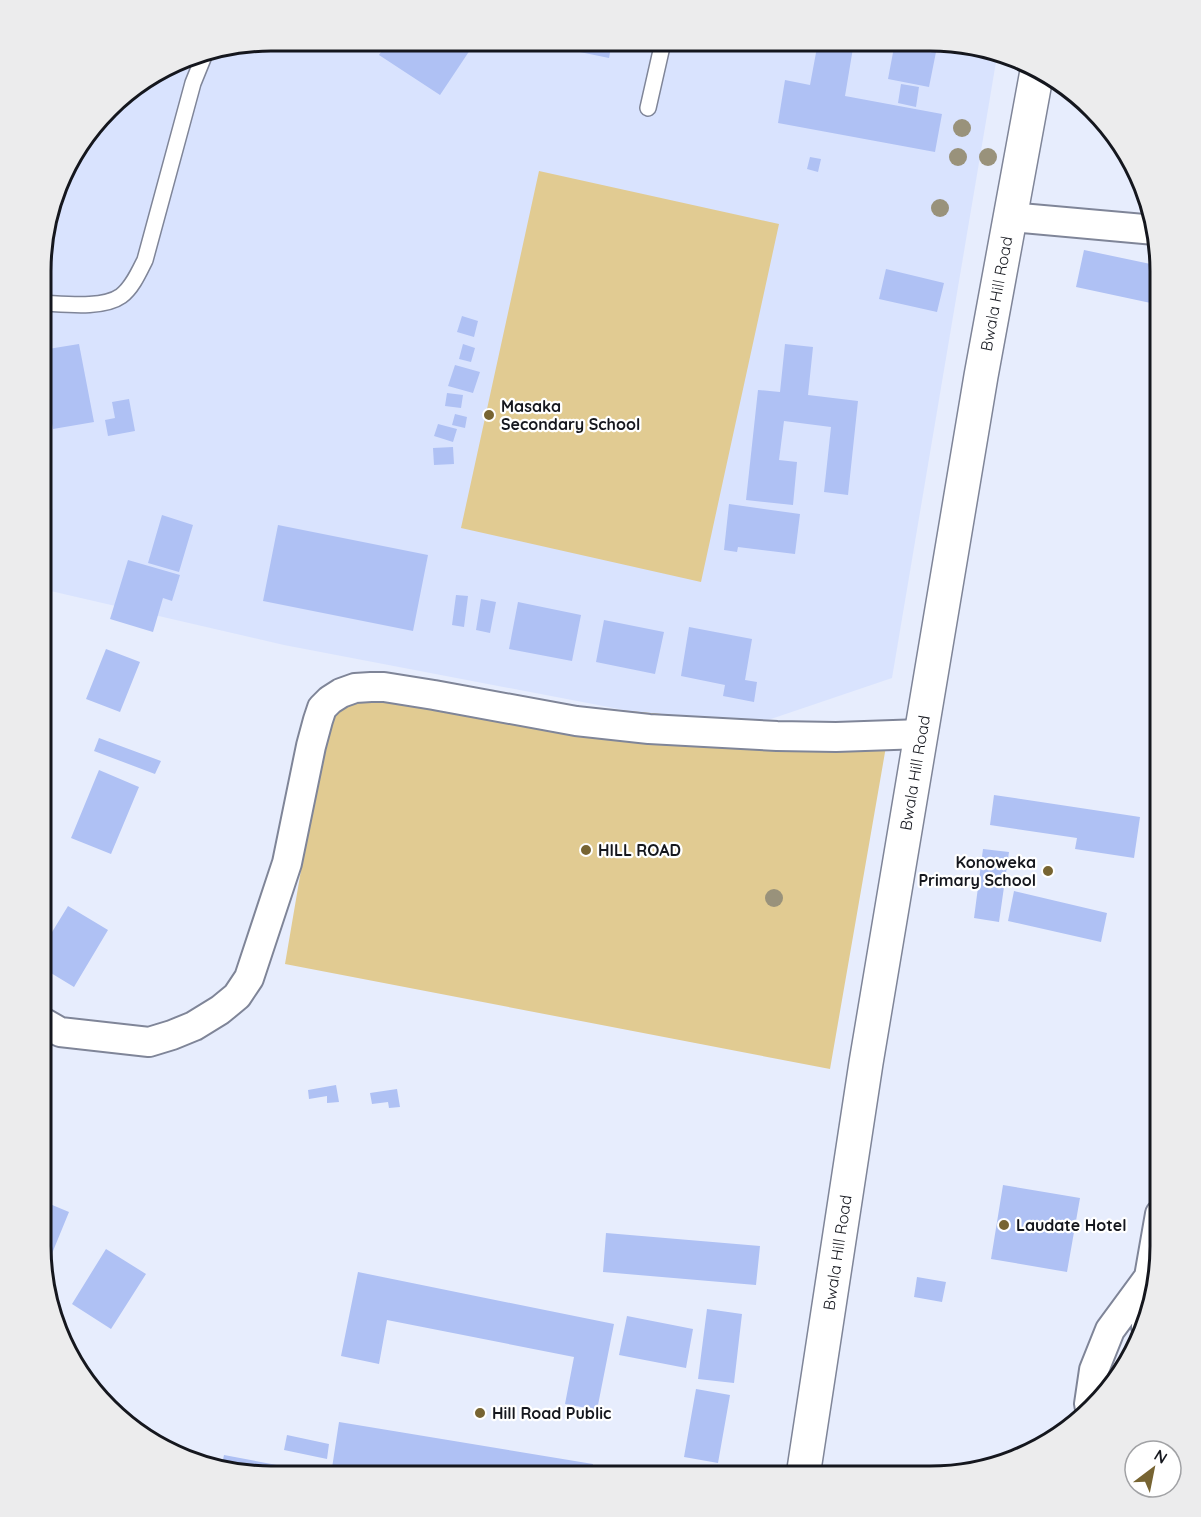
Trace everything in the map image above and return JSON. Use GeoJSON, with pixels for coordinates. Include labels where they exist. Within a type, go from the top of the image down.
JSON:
{"type":"FeatureCollection","features":[{"type":"Feature","properties":{"kind":"street","name":"Bwala Hill Road"},"geometry":{"type":"LineString","coordinates":[[804,1466],[866,1063],[981,376],[1036,78]]}},
{"type":"Feature","properties":{"kind":"street"},"geometry":{"type":"LineString","coordinates":[[1011,217],[1146,229]]}},
{"type":"Feature","properties":{"kind":"street"},"geometry":{"type":"LineString","coordinates":[[51,1027],[60,1032],[149,1042],[194,1026],[237,996],[249,978],[287,863],[311,746],[322,708],[341,693],[355,688],[384,687],[576,721],[649,729],[777,736],[836,737],[922,734]]}},
{"type":"Feature","properties":{"kind":"street"},"geometry":{"type":"LineString","coordinates":[[1090,1397],[1094,1370],[1110,1330],[1147,1279]]}},
{"type":"Feature","properties":{"kind":"lane"},"geometry":{"type":"LineString","coordinates":[[648,108],[661,51]]}},
{"type":"Feature","properties":{"kind":"lane"},"geometry":{"type":"LineString","coordinates":[[51,303],[105,303],[122,296],[135,280],[145,260],[193,83],[201,63]]}},
{"type":"Feature","properties":{"kind":"shaded area","name":"Masaka Secondary School"},"geometry":{"type":"Polygon","coordinates":[[[256,51],[945,51],[996,61],[892,678],[768,720],[666,718],[284,645],[51,591],[51,256],[55,228],[63,200],[80,161],[115,115],[137,96],[161,80],[200,63],[228,55],[256,51]]]}},
{"type":"Feature","properties":{"kind":"shaded area"},"geometry":{"type":"Polygon","coordinates":[[[539,171],[779,224],[701,582],[461,528],[539,171]]]}},
{"type":"Feature","properties":{"kind":"shaded area","name":"HILL ROAD"},"geometry":{"type":"Polygon","coordinates":[[[371,687],[888,735],[830,1069],[285,964],[330,700],[371,687]]]}},
{"type":"Feature","properties":{"kind":"building"},"geometry":{"type":"Polygon","coordinates":[[[382,51],[469,51],[440,95],[379,55],[382,51]]]}},
{"type":"Feature","properties":{"kind":"building"},"geometry":{"type":"Polygon","coordinates":[[[575,51],[610,51],[609,58],[575,51]]]}},
{"type":"Feature","properties":{"kind":"building"},"geometry":{"type":"Polygon","coordinates":[[[816,51],[852,51],[845,96],[942,114],[935,152],[778,123],[785,80],[810,85],[816,51]]]}},
{"type":"Feature","properties":{"kind":"building"},"geometry":{"type":"Polygon","coordinates":[[[893,51],[936,51],[929,87],[888,79],[893,51]]]}},
{"type":"Feature","properties":{"kind":"building"},"geometry":{"type":"Polygon","coordinates":[[[901,84],[919,87],[916,107],[898,103],[901,84]]]}},
{"type":"Feature","properties":{"kind":"building"},"geometry":{"type":"Polygon","coordinates":[[[810,157],[821,159],[818,172],[807,169],[810,157]]]}},
{"type":"Feature","properties":{"kind":"building"},"geometry":{"type":"Polygon","coordinates":[[[1084,250],[1150,264],[1150,303],[1076,287],[1084,250]]]}},
{"type":"Feature","properties":{"kind":"building"},"geometry":{"type":"Polygon","coordinates":[[[886,269],[944,283],[937,312],[879,299],[886,269]]]}},
{"type":"Feature","properties":{"kind":"building"},"geometry":{"type":"Polygon","coordinates":[[[462,316],[478,321],[474,337],[457,332],[462,316]]]}},
{"type":"Feature","properties":{"kind":"building"},"geometry":{"type":"Polygon","coordinates":[[[79,344],[94,422],[53,429],[51,349],[79,344]]]}},
{"type":"Feature","properties":{"kind":"building"},"geometry":{"type":"Polygon","coordinates":[[[463,344],[475,348],[471,362],[459,359],[463,344]]]}},
{"type":"Feature","properties":{"kind":"building"},"geometry":{"type":"Polygon","coordinates":[[[785,344],[813,347],[808,395],[858,401],[848,495],[824,492],[831,427],[784,421],[779,460],[797,462],[793,505],[746,500],[758,390],[780,392],[785,344]]]}},
{"type":"Feature","properties":{"kind":"building"},"geometry":{"type":"Polygon","coordinates":[[[455,365],[480,372],[473,393],[448,386],[455,365]]]}},
{"type":"Feature","properties":{"kind":"building"},"geometry":{"type":"Polygon","coordinates":[[[447,393],[463,395],[461,408],[445,406],[447,393]]]}},
{"type":"Feature","properties":{"kind":"building"},"geometry":{"type":"Polygon","coordinates":[[[129,399],[135,431],[108,436],[105,420],[115,418],[112,402],[129,399]]]}},
{"type":"Feature","properties":{"kind":"building"},"geometry":{"type":"Polygon","coordinates":[[[455,414],[467,417],[465,428],[452,425],[455,414]]]}},
{"type":"Feature","properties":{"kind":"building"},"geometry":{"type":"Polygon","coordinates":[[[438,424],[457,429],[453,442],[434,436],[438,424]]]}},
{"type":"Feature","properties":{"kind":"building"},"geometry":{"type":"Polygon","coordinates":[[[453,447],[454,464],[434,465],[433,448],[453,447]]]}},
{"type":"Feature","properties":{"kind":"building"},"geometry":{"type":"Polygon","coordinates":[[[729,504],[800,514],[795,554],[738,547],[737,552],[724,550],[729,504]]]}},
{"type":"Feature","properties":{"kind":"building"},"geometry":{"type":"Polygon","coordinates":[[[162,515],[193,525],[179,572],[148,563],[162,515]]]}},
{"type":"Feature","properties":{"kind":"building"},"geometry":{"type":"Polygon","coordinates":[[[278,525],[428,555],[413,631],[263,601],[278,525]]]}},
{"type":"Feature","properties":{"kind":"building"},"geometry":{"type":"Polygon","coordinates":[[[128,560],[180,575],[172,601],[163,598],[153,632],[110,619],[128,560]]]}},
{"type":"Feature","properties":{"kind":"building"},"geometry":{"type":"Polygon","coordinates":[[[456,595],[468,596],[464,627],[452,625],[456,595]]]}},
{"type":"Feature","properties":{"kind":"building"},"geometry":{"type":"Polygon","coordinates":[[[481,599],[496,602],[490,633],[476,630],[481,599]]]}},
{"type":"Feature","properties":{"kind":"building"},"geometry":{"type":"Polygon","coordinates":[[[518,602],[581,615],[572,661],[509,649],[518,602]]]}},
{"type":"Feature","properties":{"kind":"building"},"geometry":{"type":"Polygon","coordinates":[[[604,620],[664,632],[655,674],[596,662],[604,620]]]}},
{"type":"Feature","properties":{"kind":"building"},"geometry":{"type":"Polygon","coordinates":[[[689,627],[752,639],[745,680],[757,682],[754,702],[723,696],[725,685],[681,676],[689,627]]]}},
{"type":"Feature","properties":{"kind":"building"},"geometry":{"type":"Polygon","coordinates":[[[106,649],[140,662],[120,712],[86,699],[106,649]]]}},
{"type":"Feature","properties":{"kind":"building"},"geometry":{"type":"Polygon","coordinates":[[[99,738],[161,761],[155,774],[94,751],[99,738]]]}},
{"type":"Feature","properties":{"kind":"building"},"geometry":{"type":"Polygon","coordinates":[[[99,770],[139,787],[111,854],[71,838],[99,770]]]}},
{"type":"Feature","properties":{"kind":"building"},"geometry":{"type":"Polygon","coordinates":[[[994,795],[1140,817],[1134,858],[1075,849],[1077,838],[990,825],[994,795]]]}},
{"type":"Feature","properties":{"kind":"building"},"geometry":{"type":"Polygon","coordinates":[[[983,849],[1009,852],[999,922],[974,918],[983,849]]]}},
{"type":"Feature","properties":{"kind":"building"},"geometry":{"type":"Polygon","coordinates":[[[1014,891],[1107,913],[1101,942],[1008,921],[1014,891]]]}},
{"type":"Feature","properties":{"kind":"building"},"geometry":{"type":"Polygon","coordinates":[[[68,906],[108,930],[74,987],[51,973],[51,934],[68,906]]]}},
{"type":"Feature","properties":{"kind":"building"},"geometry":{"type":"Polygon","coordinates":[[[336,1085],[339,1102],[327,1103],[327,1096],[309,1099],[308,1090],[336,1085]]]}},
{"type":"Feature","properties":{"kind":"building"},"geometry":{"type":"Polygon","coordinates":[[[397,1089],[400,1107],[389,1108],[388,1102],[372,1104],[370,1093],[397,1089]]]}},
{"type":"Feature","properties":{"kind":"building"},"geometry":{"type":"Polygon","coordinates":[[[1003,1185],[1080,1198],[1067,1272],[991,1259],[1003,1185]]]}},
{"type":"Feature","properties":{"kind":"building"},"geometry":{"type":"Polygon","coordinates":[[[51,1204],[69,1212],[51,1256],[51,1204]]]}},
{"type":"Feature","properties":{"kind":"building"},"geometry":{"type":"Polygon","coordinates":[[[606,1233],[760,1246],[756,1285],[603,1272],[606,1233]]]}},
{"type":"Feature","properties":{"kind":"building"},"geometry":{"type":"Polygon","coordinates":[[[106,1249],[146,1274],[111,1329],[72,1304],[106,1249]]]}},
{"type":"Feature","properties":{"kind":"building"},"geometry":{"type":"Polygon","coordinates":[[[358,1272],[614,1324],[597,1410],[565,1404],[574,1357],[387,1320],[379,1364],[341,1356],[358,1272]]]}},
{"type":"Feature","properties":{"kind":"building"},"geometry":{"type":"Polygon","coordinates":[[[917,1277],[946,1282],[942,1302],[914,1297],[917,1277]]]}},
{"type":"Feature","properties":{"kind":"building"},"geometry":{"type":"Polygon","coordinates":[[[707,1309],[742,1314],[734,1383],[698,1379],[707,1309]]]}},
{"type":"Feature","properties":{"kind":"building"},"geometry":{"type":"Polygon","coordinates":[[[627,1316],[693,1329],[686,1368],[619,1355],[627,1316]]]}},
{"type":"Feature","properties":{"kind":"building"},"geometry":{"type":"Polygon","coordinates":[[[696,1389],[730,1395],[718,1463],[684,1457],[696,1389]]]}},
{"type":"Feature","properties":{"kind":"building"},"geometry":{"type":"Polygon","coordinates":[[[339,1422],[593,1464],[593,1466],[332,1466],[339,1422]]]}},
{"type":"Feature","properties":{"kind":"building"},"geometry":{"type":"Polygon","coordinates":[[[287,1435],[329,1444],[327,1459],[284,1450],[287,1435]]]}},
{"type":"Feature","properties":{"kind":"building"},"geometry":{"type":"Polygon","coordinates":[[[224,1455],[282,1466],[256,1466],[223,1461],[224,1455]]]}},
{"type":"Feature","properties":{"kind":"place","name":"Masaka Secondary School"},"geometry":{"type":"Point","coordinates":[489,415]}},
{"type":"Feature","properties":{"kind":"place","name":"HILL ROAD"},"geometry":{"type":"Point","coordinates":[586,850]}},
{"type":"Feature","properties":{"kind":"place","name":"Konoweka Primary School"},"geometry":{"type":"Point","coordinates":[1048,871]}},
{"type":"Feature","properties":{"kind":"place","name":"Laudate Hotel"},"geometry":{"type":"Point","coordinates":[1004,1225]}},
{"type":"Feature","properties":{"kind":"place","name":"Hill Road Public"},"geometry":{"type":"Point","coordinates":[480,1413]}}]}
